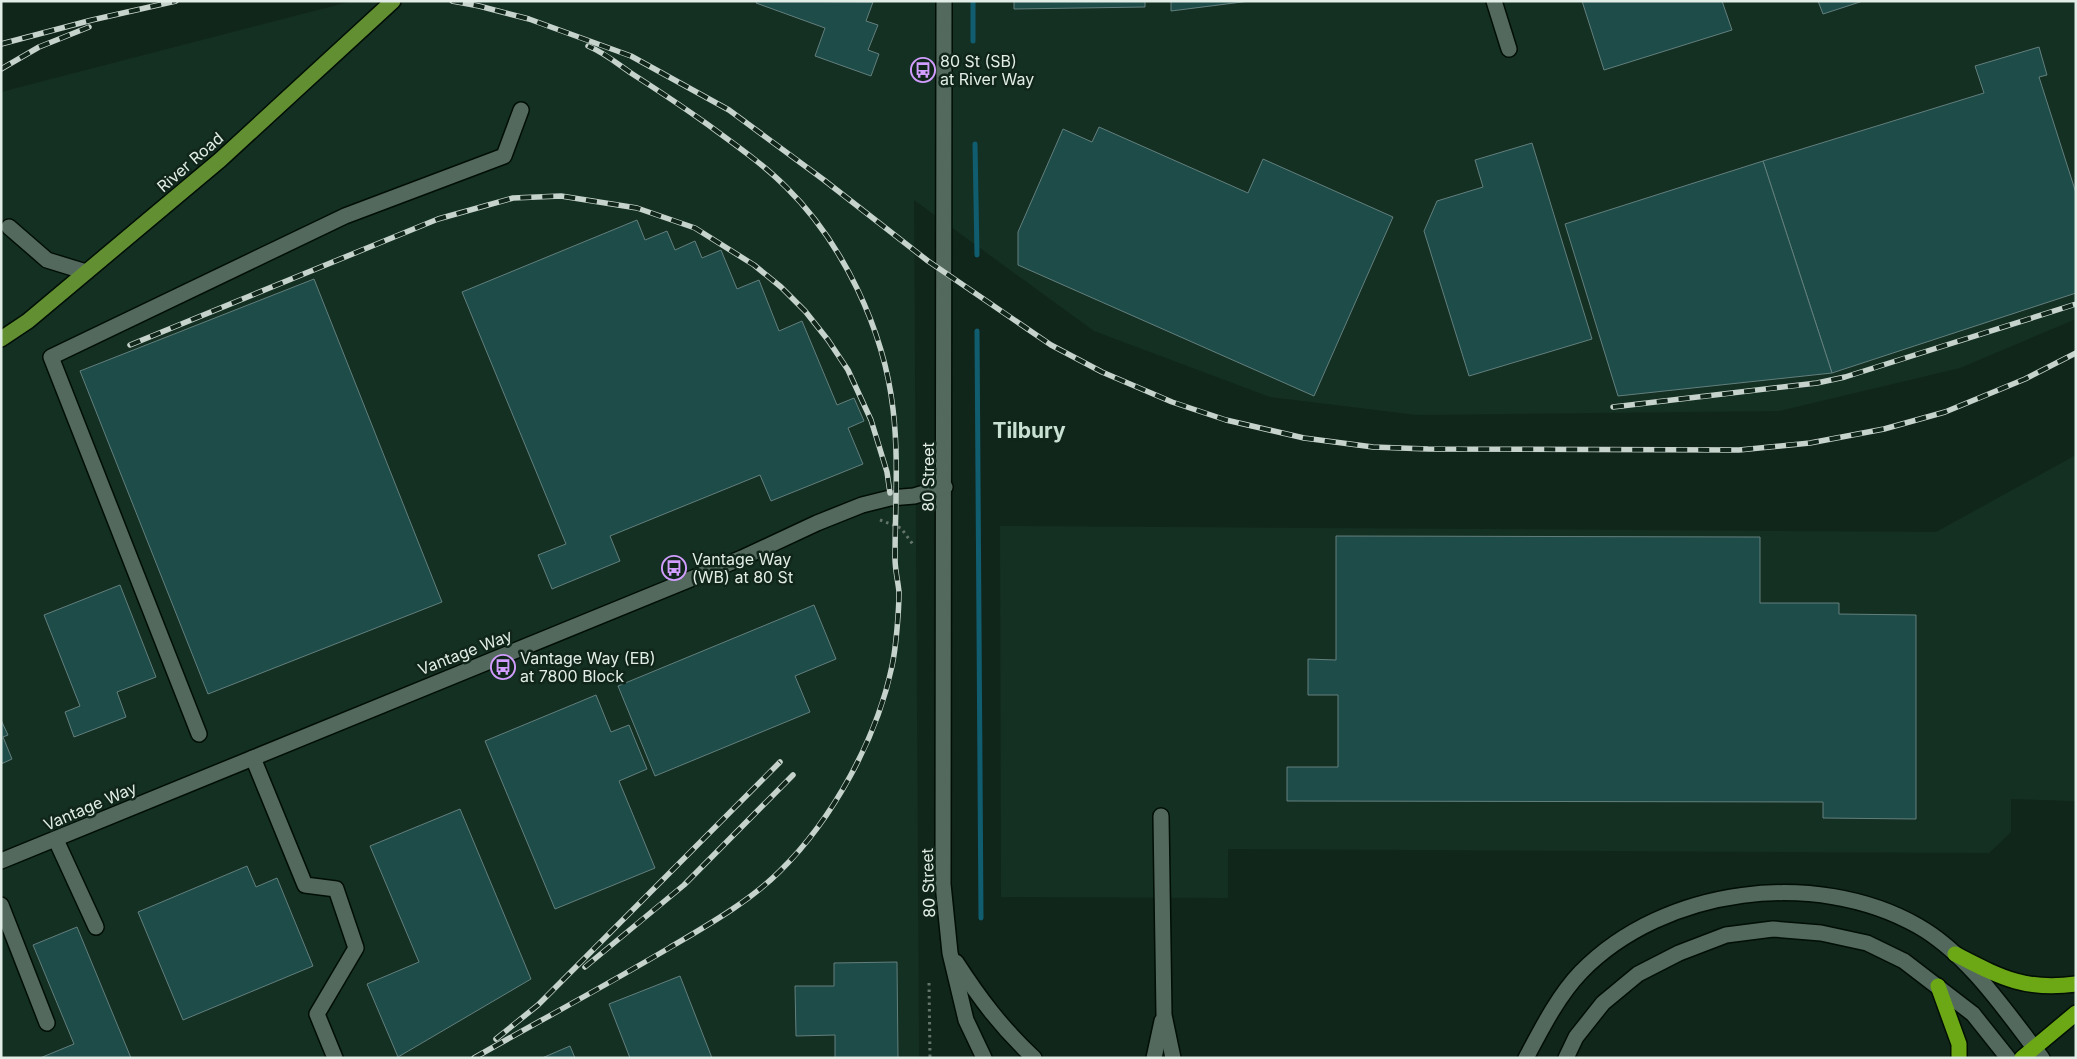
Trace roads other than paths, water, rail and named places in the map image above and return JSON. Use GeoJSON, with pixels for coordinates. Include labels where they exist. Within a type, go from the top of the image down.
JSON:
{"type":"FeatureCollection","features":[{"type":"Feature","properties":{"kind":"highway"},"geometry":{"type":"LineString","coordinates":[[1956,954],[1998,976],[2027,985],[2061,986],[2076,984]]}},
{"type":"Feature","properties":{"kind":"highway"},"geometry":{"type":"LineString","coordinates":[[1938,986],[1959,1044],[1959,1058]]}},
{"type":"Feature","properties":{"kind":"highway"},"geometry":{"type":"LineString","coordinates":[[2022,1058],[2039,1053],[2076,1012]]}},
{"type":"Feature","properties":{"kind":"main road","name":"River Road"},"geometry":{"type":"LineString","coordinates":[[1,339],[28,321],[220,160],[393,1]]}},
{"type":"Feature","properties":{"kind":"street","name":"80 Street"},"geometry":{"type":"LineString","coordinates":[[944,1],[945,487],[943,884],[950,952],[966,1020],[984,1058]]}},
{"type":"Feature","properties":{"kind":"street"},"geometry":{"type":"LineString","coordinates":[[1494,1],[1510,49]]}},
{"type":"Feature","properties":{"kind":"street"},"geometry":{"type":"LineString","coordinates":[[199,734],[51,358],[345,216],[504,156],[521,110]]}},
{"type":"Feature","properties":{"kind":"street"},"geometry":{"type":"LineString","coordinates":[[9,228],[47,260],[86,272]]}},
{"type":"Feature","properties":{"kind":"street","name":"Vantage Way"},"geometry":{"type":"LineString","coordinates":[[1,861],[742,558],[817,523],[862,505],[890,498],[914,496],[945,487]]}},
{"type":"Feature","properties":{"kind":"street"},"geometry":{"type":"LineString","coordinates":[[253,758],[305,885],[336,889],[356,948],[318,1014],[335,1058]]}},
{"type":"Feature","properties":{"kind":"street"},"geometry":{"type":"LineString","coordinates":[[1161,816],[1164,1015],[1173,1058]]}},
{"type":"Feature","properties":{"kind":"street"},"geometry":{"type":"LineString","coordinates":[[56,840],[96,928]]}},
{"type":"Feature","properties":{"kind":"street"},"geometry":{"type":"LineString","coordinates":[[1526,1058],[1549,1015],[1581,972],[1617,942],[1668,915],[1723,897],[1773,892],[1825,895],[1876,906],[1919,926],[1956,954],[1994,996],[2039,1053]]}},
{"type":"Feature","properties":{"kind":"street"},"geometry":{"type":"LineString","coordinates":[[1,905],[47,1023]]}},
{"type":"Feature","properties":{"kind":"street"},"geometry":{"type":"LineString","coordinates":[[1566,1058],[1576,1037],[1603,1003],[1638,974],[1679,953],[1726,935],[1772,929],[1821,933],[1867,943],[1904,961],[1973,1014],[2008,1058]]}},
{"type":"Feature","properties":{"kind":"street","name":"80 Street"},"geometry":{"type":"LineString","coordinates":[[950,952],[983,1004],[1010,1036],[1034,1058]]}},
{"type":"Feature","properties":{"kind":"street"},"geometry":{"type":"LineString","coordinates":[[1154,1058],[1164,1015]]}},
{"type":"Feature","properties":{"kind":"waterway"},"geometry":{"type":"LineString","coordinates":[[973,1],[973,41]]}},
{"type":"Feature","properties":{"kind":"waterway"},"geometry":{"type":"LineString","coordinates":[[975,144],[977,255]]}},
{"type":"Feature","properties":{"kind":"waterway"},"geometry":{"type":"LineString","coordinates":[[977,331],[981,918]]}},
{"type":"Feature","properties":{"kind":"railway"},"geometry":{"type":"LineString","coordinates":[[1,44],[92,20],[176,1]]}},
{"type":"Feature","properties":{"kind":"railway"},"geometry":{"type":"LineString","coordinates":[[452,1],[529,19],[631,56],[729,110],[824,180],[928,261],[1051,345],[1102,372],[1172,402],[1226,420],[1304,438],[1373,447],[1428,449],[1739,450],[1810,443],[1884,429],[1945,412],[2025,379],[2076,353]]}},
{"type":"Feature","properties":{"kind":"railway"},"geometry":{"type":"LineString","coordinates":[[1,69],[39,47],[89,27]]}},
{"type":"Feature","properties":{"kind":"railway"},"geometry":{"type":"LineString","coordinates":[[474,1058],[621,976],[712,922],[755,893],[780,871],[818,827],[835,802],[864,749],[885,693],[896,639],[899,592],[895,562],[895,427],[888,379],[880,349],[858,289],[826,234],[807,209],[777,178],[748,154],[671,99],[588,46]]}},
{"type":"Feature","properties":{"kind":"railway"},"geometry":{"type":"LineString","coordinates":[[130,345],[438,219],[513,198],[561,196],[637,208],[695,228],[754,265],[781,287],[805,311],[828,340],[848,370],[871,420],[887,472],[890,493]]}},
{"type":"Feature","properties":{"kind":"railway"},"geometry":{"type":"LineString","coordinates":[[1613,407],[1817,383],[1845,377],[2076,304]]}},
{"type":"Feature","properties":{"kind":"railway"},"geometry":{"type":"LineString","coordinates":[[496,1039],[538,1005],[780,762]]}},
{"type":"Feature","properties":{"kind":"railway"},"geometry":{"type":"LineString","coordinates":[[585,967],[684,885],[793,775]]}},
{"type":"Feature","properties":{"kind":"place","name":"80 St (SB) at River Way"},"geometry":{"type":"Point","coordinates":[923,70]}},
{"type":"Feature","properties":{"kind":"place","name":"Vantage Way (WB) at 80 St"},"geometry":{"type":"Point","coordinates":[674,568]}},
{"type":"Feature","properties":{"kind":"place","name":"Vantage Way (EB) at 7800 Block"},"geometry":{"type":"Point","coordinates":[503,667]}},
{"type":"Feature","properties":{"kind":"district","name":"Tilbury"},"geometry":{"type":"Point","coordinates":[1029,431]}}]}
